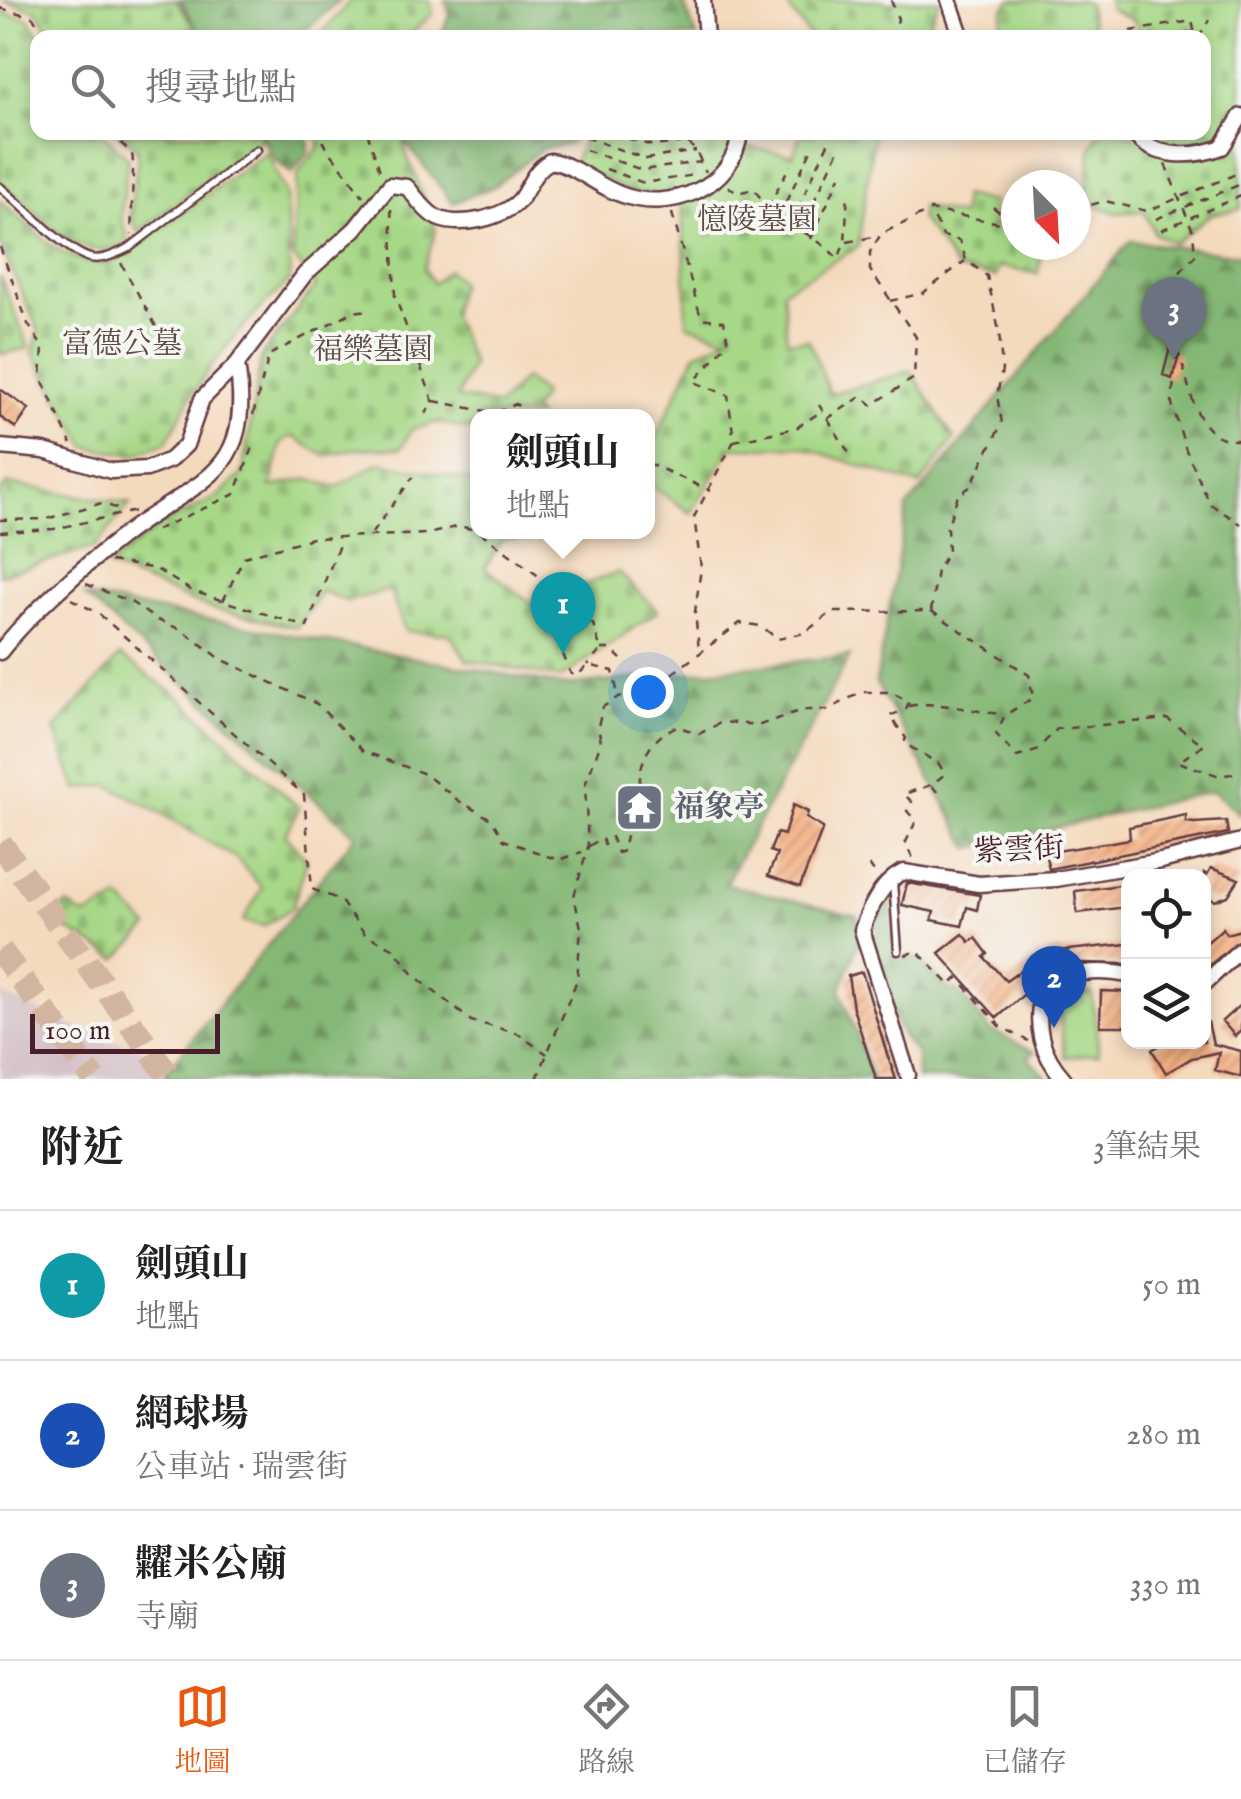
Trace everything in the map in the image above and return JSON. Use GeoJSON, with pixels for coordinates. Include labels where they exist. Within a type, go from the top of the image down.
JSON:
{"type":"FeatureCollection","features":[{"type":"Feature","properties":{"kind":"street"},"geometry":{"type":"LineString","coordinates":[[703,0],[705,30]]}},
{"type":"Feature","properties":{"kind":"street"},"geometry":{"type":"LineString","coordinates":[[949,0],[959,30]]}},
{"type":"Feature","properties":{"kind":"street"},"geometry":{"type":"LineString","coordinates":[[1137,140],[1162,152],[1196,154],[1222,147],[1241,116]]}},
{"type":"Feature","properties":{"kind":"street"},"geometry":{"type":"LineString","coordinates":[[0,447],[44,451],[128,472],[170,460],[186,444],[202,399],[236,364],[305,274],[374,210],[390,185],[407,186],[432,216],[448,222],[510,209],[534,172],[550,161],[566,163],[622,196],[667,197],[714,178],[736,159],[739,140]]}},
{"type":"Feature","properties":{"kind":"street"},"geometry":{"type":"LineString","coordinates":[[0,652],[16,632],[102,553],[212,478],[235,438],[241,406],[236,364]]}},
{"type":"Feature","properties":{"kind":"street","name":"紫雲街"},"geometry":{"type":"LineString","coordinates":[[892,876],[904,872],[979,884],[1056,879],[1162,861],[1241,841]]}},
{"type":"Feature","properties":{"kind":"street"},"geometry":{"type":"LineString","coordinates":[[892,876],[884,884],[862,930],[908,1075]]}},
{"type":"Feature","properties":{"kind":"street"},"geometry":{"type":"LineString","coordinates":[[1211,977],[1241,949]]}},
{"type":"Feature","properties":{"kind":"street"},"geometry":{"type":"LineString","coordinates":[[1064,1079],[1042,1048],[1042,992],[1056,980],[1075,974],[1121,975]]}},
{"type":"Feature","properties":{"kind":"lane"},"geometry":{"type":"LineString","coordinates":[[0,187],[76,251],[91,258],[105,258],[130,245],[257,150]]}},
{"type":"Feature","properties":{"kind":"lane"},"geometry":{"type":"LineString","coordinates":[[892,876],[898,951]]}},
{"type":"Feature","properties":{"kind":"path"},"geometry":{"type":"LineString","coordinates":[[891,0],[898,19],[895,30]]}},
{"type":"Feature","properties":{"kind":"path"},"geometry":{"type":"LineString","coordinates":[[0,8],[33,17],[41,30]]}},
{"type":"Feature","properties":{"kind":"path"},"geometry":{"type":"LineString","coordinates":[[1137,30],[1192,20],[1194,30]]}},
{"type":"Feature","properties":{"kind":"path"},"geometry":{"type":"LineString","coordinates":[[1203,30],[1209,20]]}},
{"type":"Feature","properties":{"kind":"path"},"geometry":{"type":"LineString","coordinates":[[116,140],[131,154],[135,168],[128,200],[131,253],[120,261],[158,330]]}},
{"type":"Feature","properties":{"kind":"path"},"geometry":{"type":"LineString","coordinates":[[369,140],[379,172]]}},
{"type":"Feature","properties":{"kind":"path"},"geometry":{"type":"LineString","coordinates":[[593,140],[646,160],[696,152]]}},
{"type":"Feature","properties":{"kind":"path"},"geometry":{"type":"LineString","coordinates":[[634,140],[653,146],[687,142],[714,178],[730,191],[754,189],[767,210],[828,248],[838,259],[845,242],[848,192]]}},
{"type":"Feature","properties":{"kind":"path"},"geometry":{"type":"LineString","coordinates":[[790,224],[829,141]]}},
{"type":"Feature","properties":{"kind":"path"},"geometry":{"type":"LineString","coordinates":[[322,142],[374,210]]}},
{"type":"Feature","properties":{"kind":"path"},"geometry":{"type":"LineString","coordinates":[[778,218],[814,144]]}},
{"type":"Feature","properties":{"kind":"path"},"geometry":{"type":"LineString","coordinates":[[800,232],[841,144]]}},
{"type":"Feature","properties":{"kind":"path"},"geometry":{"type":"LineString","coordinates":[[586,150],[642,170],[701,162]]}},
{"type":"Feature","properties":{"kind":"path"},"geometry":{"type":"LineString","coordinates":[[1162,152],[1188,218],[1195,256],[1169,284],[1169,302],[1161,320],[1165,338],[1175,349],[1190,402],[1211,434],[1241,440]]}},
{"type":"Feature","properties":{"kind":"path"},"geometry":{"type":"LineString","coordinates":[[767,210],[790,165]]}},
{"type":"Feature","properties":{"kind":"path"},"geometry":{"type":"LineString","coordinates":[[606,169],[644,183],[714,178]]}},
{"type":"Feature","properties":{"kind":"path"},"geometry":{"type":"LineString","coordinates":[[1091,205],[1105,201],[1147,211],[1241,172]]}},
{"type":"Feature","properties":{"kind":"path"},"geometry":{"type":"LineString","coordinates":[[810,240],[840,176]]}},
{"type":"Feature","properties":{"kind":"path"},"geometry":{"type":"LineString","coordinates":[[1156,219],[1241,184]]}},
{"type":"Feature","properties":{"kind":"path"},"geometry":{"type":"LineString","coordinates":[[390,185],[394,296],[433,401],[426,414]]}},
{"type":"Feature","properties":{"kind":"path"},"geometry":{"type":"LineString","coordinates":[[1161,230],[1241,196]]}},
{"type":"Feature","properties":{"kind":"path"},"geometry":{"type":"LineString","coordinates":[[667,197],[701,318],[724,321],[728,342],[694,382],[728,394],[734,441],[694,517],[701,568],[695,612],[700,652]]}},
{"type":"Feature","properties":{"kind":"path"},"geometry":{"type":"LineString","coordinates":[[993,208],[1001,213]]}},
{"type":"Feature","properties":{"kind":"path"},"geometry":{"type":"LineString","coordinates":[[845,242],[881,234],[908,217],[930,210],[1001,223]]}},
{"type":"Feature","properties":{"kind":"path"},"geometry":{"type":"LineString","coordinates":[[930,210],[943,236],[960,240],[966,260],[988,276],[1002,370],[996,396],[1002,423],[970,488],[958,495],[947,527],[948,552],[936,570],[931,611]]}},
{"type":"Feature","properties":{"kind":"path"},"geometry":{"type":"LineString","coordinates":[[827,419],[862,396],[872,405],[914,378],[916,337],[870,270],[870,252],[881,234]]}},
{"type":"Feature","properties":{"kind":"path"},"geometry":{"type":"LineString","coordinates":[[0,247],[28,324],[43,348],[41,378],[80,463]]}},
{"type":"Feature","properties":{"kind":"path"},"geometry":{"type":"LineString","coordinates":[[888,301],[924,293],[966,260]]}},
{"type":"Feature","properties":{"kind":"path"},"geometry":{"type":"LineString","coordinates":[[1175,349],[1178,364],[1171,386],[1172,404],[1186,450],[1210,504],[1241,524]]}},
{"type":"Feature","properties":{"kind":"path"},"geometry":{"type":"LineString","coordinates":[[433,401],[474,409]]}},
{"type":"Feature","properties":{"kind":"path"},"geometry":{"type":"LineString","coordinates":[[819,405],[849,453]]}},
{"type":"Feature","properties":{"kind":"path"},"geometry":{"type":"LineString","coordinates":[[734,441],[796,428],[822,411]]}},
{"type":"Feature","properties":{"kind":"path"},"geometry":{"type":"LineString","coordinates":[[655,467],[711,491]]}},
{"type":"Feature","properties":{"kind":"path"},"geometry":{"type":"LineString","coordinates":[[372,534],[413,477]]}},
{"type":"Feature","properties":{"kind":"path"},"geometry":{"type":"LineString","coordinates":[[0,520],[46,518],[102,502],[124,512]]}},
{"type":"Feature","properties":{"kind":"path"},"geometry":{"type":"LineString","coordinates":[[0,532],[54,529],[137,511]]}},
{"type":"Feature","properties":{"kind":"path"},"geometry":{"type":"LineString","coordinates":[[224,601],[244,557],[312,538],[428,534],[460,526],[470,529]]}},
{"type":"Feature","properties":{"kind":"path"},"geometry":{"type":"LineString","coordinates":[[489,539],[541,578],[567,609],[594,624],[600,650]]}},
{"type":"Feature","properties":{"kind":"path"},"geometry":{"type":"LineString","coordinates":[[102,553],[117,565],[156,570],[192,591],[307,627],[340,540]]}},
{"type":"Feature","properties":{"kind":"path"},"geometry":{"type":"LineString","coordinates":[[69,585],[131,602],[155,620],[182,630],[221,659],[317,704],[363,751],[426,774],[459,801],[490,819],[504,840],[558,860],[583,852],[602,838],[604,845],[611,837],[618,853],[623,851],[630,821],[642,804],[637,785],[648,745],[677,726],[699,734],[722,722],[760,725],[802,710],[828,710],[861,692],[900,695],[909,706]]}},
{"type":"Feature","properties":{"kind":"path"},"geometry":{"type":"LineString","coordinates":[[69,585],[304,795],[312,888],[340,900],[364,934],[393,948],[415,976],[471,1021],[517,1033],[547,1054]]}},
{"type":"Feature","properties":{"kind":"path"},"geometry":{"type":"LineString","coordinates":[[588,847],[585,785],[601,742],[598,726],[603,707],[618,696],[656,685],[740,622],[761,626],[778,640],[804,633],[832,612],[931,611],[1029,674],[1033,698],[1005,714],[958,710],[932,702],[909,706],[890,716],[904,743],[939,764],[945,774],[931,785],[904,794],[912,802],[907,811],[916,821],[905,844],[908,846]]}},
{"type":"Feature","properties":{"kind":"path"},"geometry":{"type":"LineString","coordinates":[[563,654],[571,674],[578,675],[600,650],[610,649],[621,659]]}},
{"type":"Feature","properties":{"kind":"path"},"geometry":{"type":"LineString","coordinates":[[588,665],[613,671],[618,696]]}},
{"type":"Feature","properties":{"kind":"path"},"geometry":{"type":"LineString","coordinates":[[1005,714],[996,734],[1016,757],[1036,751],[1057,729],[1167,718],[1204,746],[1178,762],[1220,776],[1241,772]]}},
{"type":"Feature","properties":{"kind":"path"},"geometry":{"type":"LineString","coordinates":[[931,785],[939,794]]}},
{"type":"Feature","properties":{"kind":"path"},"geometry":{"type":"LineString","coordinates":[[538,1079],[577,980],[580,928],[574,896],[583,852]]}},
{"type":"Feature","properties":{"kind":"path"},"geometry":{"type":"LineString","coordinates":[[898,951],[909,957],[918,951],[950,985],[958,978],[1000,1026],[1042,1048]]}},
{"type":"Feature","properties":{"kind":"shaded area"},"geometry":{"type":"Polygon","coordinates":[[[0,994],[106,1040],[139,1046],[169,1079],[0,1079],[0,994]]]}},
{"type":"Feature","properties":{"kind":"green space"},"geometry":{"type":"Polygon","coordinates":[[[0,0],[176,0],[197,30],[49,30],[36,10],[0,0]]]}},
{"type":"Feature","properties":{"kind":"green space"},"geometry":{"type":"Polygon","coordinates":[[[180,0],[340,0],[305,30],[198,30],[180,0]]]}},
{"type":"Feature","properties":{"kind":"green space"},"geometry":{"type":"Polygon","coordinates":[[[351,0],[429,0],[433,13],[415,30],[325,30],[351,0]]]}},
{"type":"Feature","properties":{"kind":"green space"},"geometry":{"type":"Polygon","coordinates":[[[445,0],[682,0],[694,30],[443,30],[450,15],[445,0]]]}},
{"type":"Feature","properties":{"kind":"green space"},"geometry":{"type":"Polygon","coordinates":[[[783,0],[880,0],[892,5],[894,0],[940,0],[925,30],[805,30],[783,0]]]}},
{"type":"Feature","properties":{"kind":"green space"},"geometry":{"type":"Polygon","coordinates":[[[1012,0],[1082,0],[1088,3],[1093,30],[1001,30],[1003,9],[1012,0]]]}},
{"type":"Feature","properties":{"kind":"green space"},"geometry":{"type":"Polygon","coordinates":[[[1108,0],[1241,0],[1241,209],[1211,214],[1174,243],[1155,234],[1144,211],[1117,213],[1091,204],[1089,170],[1096,140],[1211,140],[1211,30],[1137,30],[1135,21],[1110,9],[1108,0]]]}},
{"type":"Feature","properties":{"kind":"green space","name":"富德公墓"},"geometry":{"type":"Polygon","coordinates":[[[0,11],[29,19],[36,30],[30,30],[30,140],[109,140],[128,158],[121,217],[128,240],[110,249],[93,250],[76,244],[0,183],[0,11]]]}},
{"type":"Feature","properties":{"kind":"green space"},"geometry":{"type":"Polygon","coordinates":[[[126,140],[260,140],[138,232],[130,214],[136,147],[126,140]]]}},
{"type":"Feature","properties":{"kind":"green space"},"geometry":{"type":"Polygon","coordinates":[[[263,140],[308,140],[309,152],[291,173],[276,161],[263,140]]]}},
{"type":"Feature","properties":{"kind":"green space","name":"福樂墓園"},"geometry":{"type":"Polygon","coordinates":[[[318,140],[404,140],[436,230],[424,268],[433,284],[448,270],[460,283],[451,313],[472,364],[457,397],[498,406],[524,379],[543,394],[533,409],[470,409],[470,430],[438,422],[412,429],[401,448],[355,449],[325,456],[292,436],[281,442],[271,487],[308,479],[337,487],[380,462],[470,480],[470,539],[521,539],[502,540],[485,568],[533,604],[618,572],[658,611],[561,678],[467,660],[450,634],[405,631],[390,590],[346,601],[322,591],[297,627],[212,609],[108,567],[160,525],[216,498],[242,475],[262,355],[316,286],[292,255],[298,173],[321,145],[318,140]]]}},
{"type":"Feature","properties":{"kind":"green space"},"geometry":{"type":"Polygon","coordinates":[[[404,140],[572,140],[569,144],[542,149],[493,187],[453,203],[404,140]]]}},
{"type":"Feature","properties":{"kind":"green space","name":"憶陵墓園"},"geometry":{"type":"Polygon","coordinates":[[[584,140],[708,140],[793,155],[798,140],[873,140],[858,247],[783,290],[787,341],[809,340],[830,394],[911,371],[954,439],[920,485],[800,446],[731,448],[691,513],[655,488],[655,439],[696,353],[728,338],[687,324],[682,197],[632,193],[573,164],[584,140]]]}},
{"type":"Feature","properties":{"kind":"green space","name":"富德公墓"},"geometry":{"type":"Polygon","coordinates":[[[267,152],[286,195],[290,281],[220,355],[167,442],[134,455],[87,447],[33,353],[39,331],[0,244],[0,201],[60,251],[109,264],[267,152]]]}},
{"type":"Feature","properties":{"kind":"green space"},"geometry":{"type":"Polygon","coordinates":[[[963,196],[992,202],[992,225],[1001,226],[1001,260],[1040,260],[1038,274],[999,266],[996,277],[957,269],[920,218],[922,206],[961,216],[963,196]]]}},
{"type":"Feature","properties":{"kind":"green space"},"geometry":{"type":"Polygon","coordinates":[[[1130,241],[1241,255],[1241,815],[1213,791],[970,848],[876,683],[907,508],[1130,241]]]}},
{"type":"Feature","properties":{"kind":"green space","name":"富德公墓"},"geometry":{"type":"Polygon","coordinates":[[[0,276],[29,348],[0,354],[0,276]]]}},
{"type":"Feature","properties":{"kind":"green space"},"geometry":{"type":"Polygon","coordinates":[[[7,484],[130,504],[95,547],[0,575],[0,491],[7,484]]]}},
{"type":"Feature","properties":{"kind":"green space"},"geometry":{"type":"Polygon","coordinates":[[[86,597],[565,686],[850,656],[725,884],[857,916],[860,940],[840,990],[873,1079],[169,1079],[165,1073],[356,835],[86,597]]]}},
{"type":"Feature","properties":{"kind":"green space"},"geometry":{"type":"Polygon","coordinates":[[[120,656],[177,695],[299,808],[285,835],[307,860],[292,908],[264,926],[243,921],[262,888],[237,859],[108,785],[77,789],[55,729],[120,656]]]}},
{"type":"Feature","properties":{"kind":"green space"},"geometry":{"type":"Polygon","coordinates":[[[120,899],[149,927],[117,959],[48,918],[68,905],[85,916],[120,899]]]}},
{"type":"Feature","properties":{"kind":"green space"},"geometry":{"type":"Polygon","coordinates":[[[892,901],[892,952],[908,960],[914,956],[950,990],[957,990],[990,1030],[1035,1052],[1028,1057],[1048,1079],[917,1079],[917,1053],[890,1010],[879,972],[879,920],[892,901]]]}},
{"type":"Feature","properties":{"kind":"green space"},"geometry":{"type":"Polygon","coordinates":[[[1092,993],[1099,1053],[1065,1057],[1058,997],[1092,993]]]}},
{"type":"Feature","properties":{"kind":"building"},"geometry":{"type":"Polygon","coordinates":[[[1170,348],[1179,356],[1172,379],[1163,375],[1170,348]]]}},
{"type":"Feature","properties":{"kind":"building"},"geometry":{"type":"Polygon","coordinates":[[[0,389],[29,409],[16,428],[0,417],[0,389]]]}},
{"type":"Feature","properties":{"kind":"building","name":"福象亭"},"geometry":{"type":"Polygon","coordinates":[[[644,788],[649,805],[634,828],[631,827],[644,788]]]}},
{"type":"Feature","properties":{"kind":"building"},"geometry":{"type":"Polygon","coordinates":[[[793,805],[808,812],[806,818],[823,828],[800,887],[768,876],[777,854],[770,851],[777,833],[784,835],[793,805]]]}},
{"type":"Feature","properties":{"kind":"building"},"geometry":{"type":"Polygon","coordinates":[[[1186,815],[1186,822],[1226,821],[1228,833],[1049,869],[1045,853],[1130,839],[1129,827],[1186,815]]]}},
{"type":"Feature","properties":{"kind":"building"},"geometry":{"type":"Polygon","coordinates":[[[1210,869],[1239,879],[1228,896],[1215,901],[1211,899],[1210,869]]]}},
{"type":"Feature","properties":{"kind":"building"},"geometry":{"type":"Polygon","coordinates":[[[907,883],[980,895],[977,910],[967,907],[962,926],[932,920],[934,912],[902,905],[907,883]]]}},
{"type":"Feature","properties":{"kind":"building"},"geometry":{"type":"Polygon","coordinates":[[[1121,885],[1121,908],[1077,913],[1075,891],[1121,885]]]}},
{"type":"Feature","properties":{"kind":"building"},"geometry":{"type":"Polygon","coordinates":[[[1223,928],[1226,934],[1241,930],[1241,939],[1211,964],[1211,939],[1223,928]]]}},
{"type":"Feature","properties":{"kind":"building"},"geometry":{"type":"Polygon","coordinates":[[[963,934],[970,942],[976,938],[988,954],[984,957],[1006,981],[1033,962],[1044,977],[997,1018],[939,953],[963,934]]]}},
{"type":"Feature","properties":{"kind":"building"},"geometry":{"type":"Polygon","coordinates":[[[1121,945],[1121,964],[1081,963],[1050,974],[1047,952],[1121,945]]]}},
{"type":"Feature","properties":{"kind":"building"},"geometry":{"type":"Polygon","coordinates":[[[862,972],[896,1079],[876,1079],[853,1008],[848,976],[862,972]]]}},
{"type":"Feature","properties":{"kind":"building"},"geometry":{"type":"Polygon","coordinates":[[[1101,991],[1121,992],[1121,1026],[1100,1026],[1101,991]]]}},
{"type":"Feature","properties":{"kind":"building"},"geometry":{"type":"Polygon","coordinates":[[[1241,1004],[1241,1031],[1235,1036],[1222,1021],[1241,1004]]]}},
{"type":"Feature","properties":{"kind":"building"},"geometry":{"type":"Polygon","coordinates":[[[1211,1035],[1213,1044],[1241,1051],[1241,1077],[1215,1070],[1219,1052],[1192,1058],[1166,1073],[1152,1050],[1211,1049],[1211,1035]]]}},
{"type":"Feature","properties":{"kind":"tunnel"},"geometry":{"type":"LineString","coordinates":[[0,843],[171,1079]]}},
{"type":"Feature","properties":{"kind":"tunnel"},"geometry":{"type":"LineString","coordinates":[[0,950],[94,1079]]}},
{"type":"Feature","properties":{"kind":"place","name":"糶米公廟"},"geometry":{"type":"Point","coordinates":[1174,359]}},
{"type":"Feature","properties":{"kind":"place","name":"劍頭山"},"geometry":{"type":"Point","coordinates":[563,654]}},
{"type":"Feature","properties":{"kind":"place","name":"福象亭"},"geometry":{"type":"Point","coordinates":[639,808]}},
{"type":"Feature","properties":{"kind":"place","name":"網球場"},"geometry":{"type":"Point","coordinates":[1054,1028]}}]}
